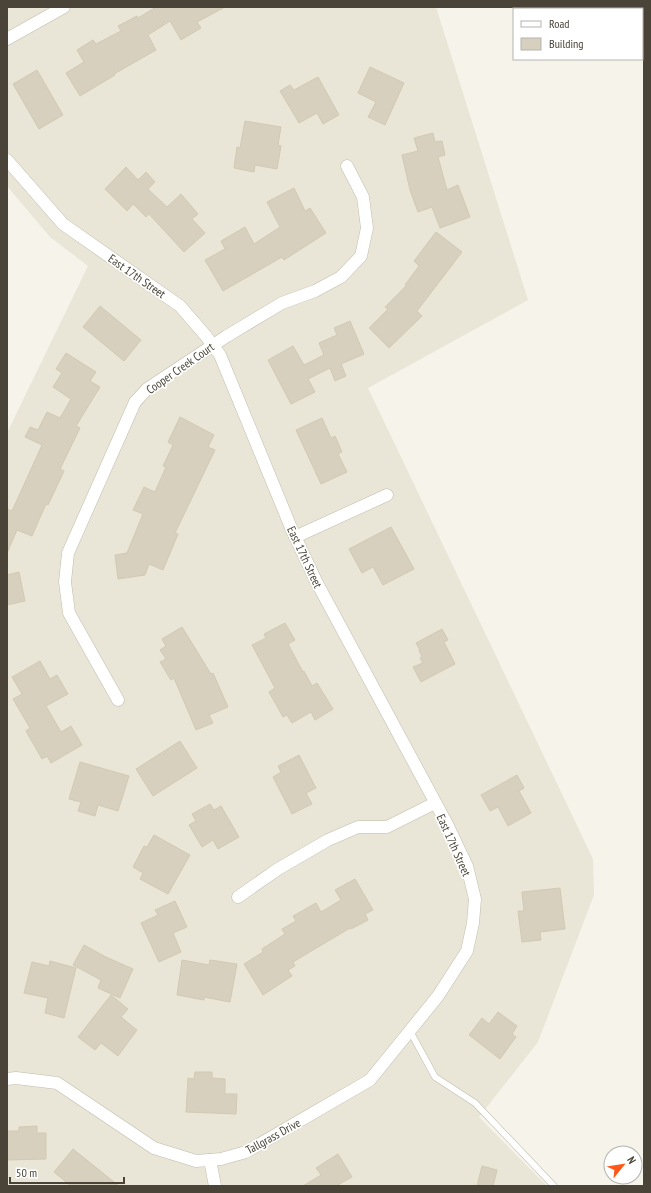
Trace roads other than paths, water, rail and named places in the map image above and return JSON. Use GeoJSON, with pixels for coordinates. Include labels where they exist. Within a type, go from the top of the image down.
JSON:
{"type":"FeatureCollection","features":[{"type":"Feature","properties":{"kind":"street"},"geometry":{"type":"LineString","coordinates":[[7,39],[64,7]]}},
{"type":"Feature","properties":{"kind":"street","name":"East 17th Street"},"geometry":{"type":"LineString","coordinates":[[7,160],[63,224],[180,306],[220,355],[251,434],[296,538],[331,610],[435,803],[467,866],[475,899],[473,923],[467,951],[438,996],[424,1013]]}},
{"type":"Feature","properties":{"kind":"street","name":"Cooper Creek Court"},"geometry":{"type":"LineString","coordinates":[[118,700],[69,613],[65,582],[68,553],[135,402],[148,389],[213,345],[282,303],[315,291],[341,277],[361,256],[367,228],[363,197],[347,166]]}},
{"type":"Feature","properties":{"kind":"street"},"geometry":{"type":"LineString","coordinates":[[296,538],[388,495]]}},
{"type":"Feature","properties":{"kind":"street"},"geometry":{"type":"LineString","coordinates":[[238,898],[278,869],[328,840],[358,827],[387,827],[435,803]]}},
{"type":"Feature","properties":{"kind":"street","name":"Tallgrass Drive"},"geometry":{"type":"LineString","coordinates":[[7,1079],[16,1078],[57,1083],[154,1148],[196,1161],[221,1159],[246,1152],[370,1080],[424,1013]]}},
{"type":"Feature","properties":{"kind":"street"},"geometry":{"type":"LineString","coordinates":[[210,1160],[215,1186]]}},
{"type":"Feature","properties":{"kind":"lane"},"geometry":{"type":"LineString","coordinates":[[410,1031],[435,1077],[475,1103],[554,1186]]}}]}
